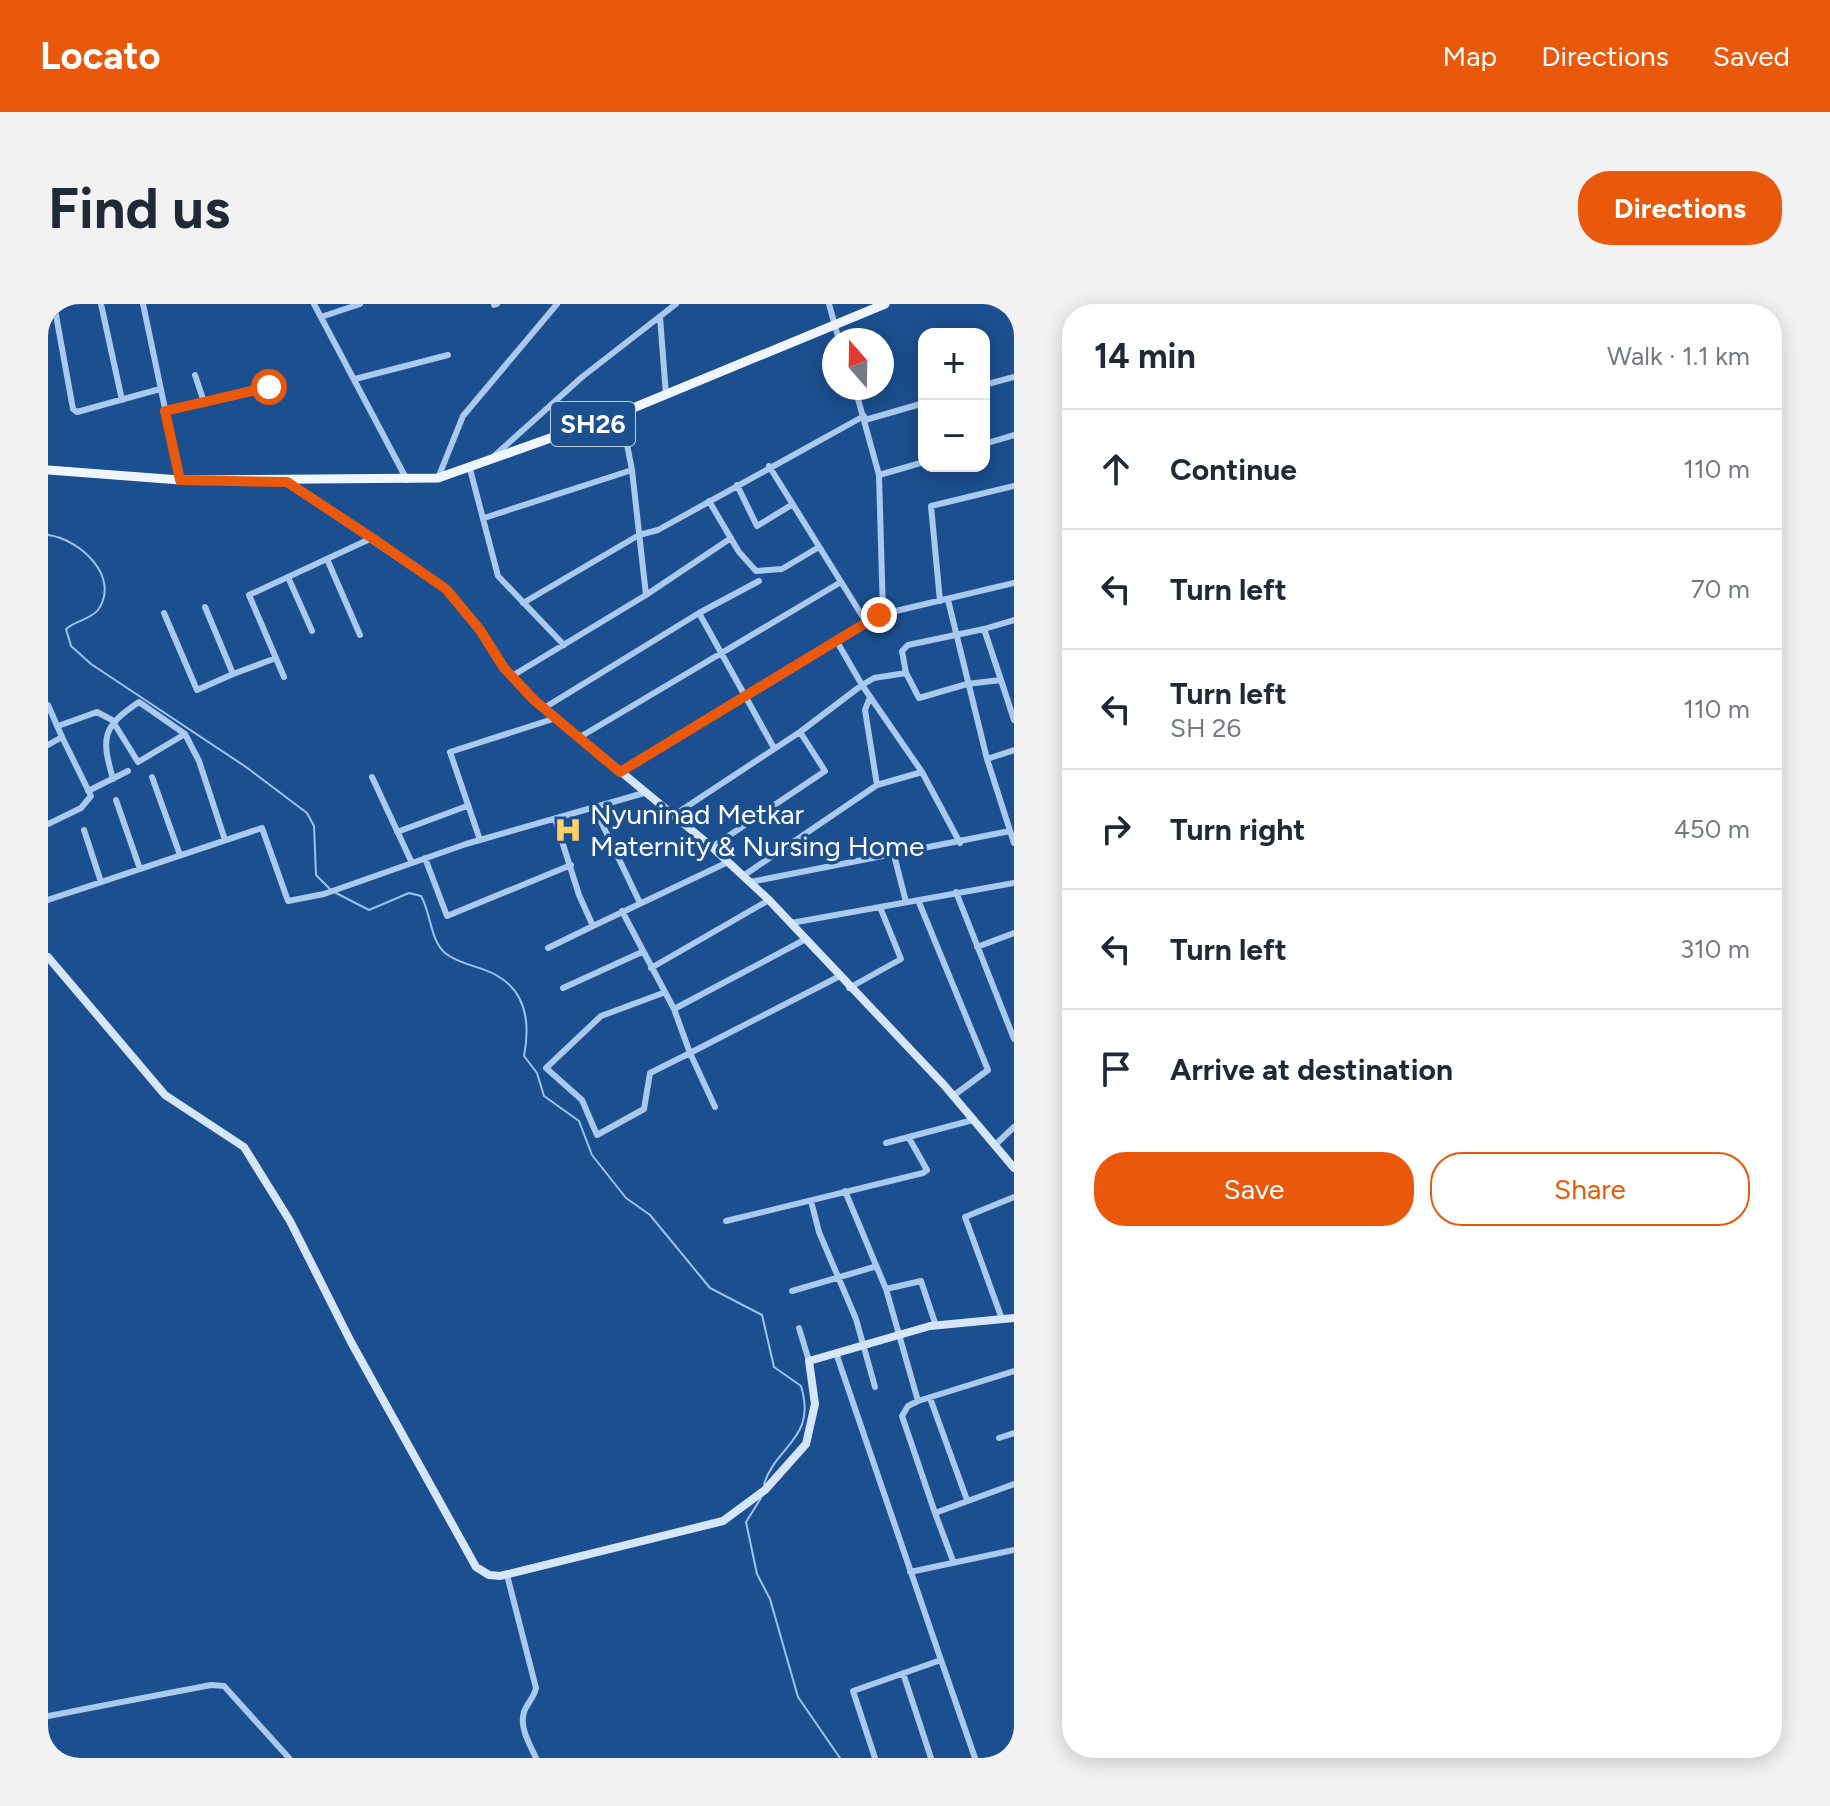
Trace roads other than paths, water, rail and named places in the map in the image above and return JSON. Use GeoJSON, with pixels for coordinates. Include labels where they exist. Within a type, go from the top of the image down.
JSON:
{"type":"FeatureCollection","features":[{"type":"Feature","properties":{"kind":"main road","name":"SH26"},"geometry":{"type":"LineString","coordinates":[[48,470],[180,480],[287,482],[438,478],[621,413],[879,305]]}},
{"type":"Feature","properties":{"kind":"main road"},"geometry":{"type":"LineString","coordinates":[[287,482],[446,589],[512,676],[544,708],[712,847],[769,900],[953,1096],[1014,1168]]}},
{"type":"Feature","properties":{"kind":"main road"},"geometry":{"type":"LineString","coordinates":[[48,957],[165,1095],[244,1147],[290,1221],[351,1342],[476,1567],[489,1575],[507,1575],[723,1521],[761,1492],[799,1454],[812,1426],[815,1404],[809,1361],[936,1326],[1014,1318]]}},
{"type":"Feature","properties":{"kind":"street"},"geometry":{"type":"LineString","coordinates":[[54,304],[73,409],[77,412],[160,389]]}},
{"type":"Feature","properties":{"kind":"street"},"geometry":{"type":"LineString","coordinates":[[101,304],[122,400]]}},
{"type":"Feature","properties":{"kind":"street"},"geometry":{"type":"LineString","coordinates":[[144,304],[180,480]]}},
{"type":"Feature","properties":{"kind":"street"},"geometry":{"type":"LineString","coordinates":[[314,304],[407,480]]}},
{"type":"Feature","properties":{"kind":"street"},"geometry":{"type":"LineString","coordinates":[[321,317],[360,304]]}},
{"type":"Feature","properties":{"kind":"street"},"geometry":{"type":"LineString","coordinates":[[438,478],[463,416],[557,304]]}},
{"type":"Feature","properties":{"kind":"street"},"geometry":{"type":"LineString","coordinates":[[484,464],[582,377],[676,304]]}},
{"type":"Feature","properties":{"kind":"street"},"geometry":{"type":"LineString","coordinates":[[829,304],[835,326]]}},
{"type":"Feature","properties":{"kind":"street"},"geometry":{"type":"LineString","coordinates":[[660,317],[666,395]]}},
{"type":"Feature","properties":{"kind":"street"},"geometry":{"type":"LineString","coordinates":[[355,379],[448,355]]}},
{"type":"Feature","properties":{"kind":"street"},"geometry":{"type":"LineString","coordinates":[[195,375],[204,402]]}},
{"type":"Feature","properties":{"kind":"street"},"geometry":{"type":"LineString","coordinates":[[990,383],[1014,377]]}},
{"type":"Feature","properties":{"kind":"street"},"geometry":{"type":"LineString","coordinates":[[165,411],[269,387]]}},
{"type":"Feature","properties":{"kind":"street"},"geometry":{"type":"LineString","coordinates":[[859,400],[879,475],[883,614]]}},
{"type":"Feature","properties":{"kind":"street"},"geometry":{"type":"LineString","coordinates":[[523,603],[639,535],[658,530],[769,466],[864,418],[918,404]]}},
{"type":"Feature","properties":{"kind":"street"},"geometry":{"type":"LineString","coordinates":[[621,413],[632,470],[646,595]]}},
{"type":"Feature","properties":{"kind":"street"},"geometry":{"type":"LineString","coordinates":[[990,442],[1014,435]]}},
{"type":"Feature","properties":{"kind":"street"},"geometry":{"type":"LineString","coordinates":[[879,475],[918,464]]}},
{"type":"Feature","properties":{"kind":"street"},"geometry":{"type":"LineString","coordinates":[[769,466],[866,622]]}},
{"type":"Feature","properties":{"kind":"street"},"geometry":{"type":"LineString","coordinates":[[470,469],[498,576],[564,645]]}},
{"type":"Feature","properties":{"kind":"street"},"geometry":{"type":"LineString","coordinates":[[484,518],[632,470]]}},
{"type":"Feature","properties":{"kind":"street"},"geometry":{"type":"LineString","coordinates":[[737,485],[757,526],[793,504]]}},
{"type":"Feature","properties":{"kind":"street"},"geometry":{"type":"LineString","coordinates":[[1014,486],[931,506],[944,600],[956,633],[987,759],[1014,843]]}},
{"type":"Feature","properties":{"kind":"street"},"geometry":{"type":"LineString","coordinates":[[709,501],[756,571],[782,569],[819,547]]}},
{"type":"Feature","properties":{"kind":"street"},"geometry":{"type":"LineString","coordinates":[[284,677],[249,595],[372,538]]}},
{"type":"Feature","properties":{"kind":"street"},"geometry":{"type":"LineString","coordinates":[[512,676],[646,595],[731,538]]}},
{"type":"Feature","properties":{"kind":"street"},"geometry":{"type":"LineString","coordinates":[[327,559],[360,635]]}},
{"type":"Feature","properties":{"kind":"street"},"geometry":{"type":"LineString","coordinates":[[288,577],[312,631]]}},
{"type":"Feature","properties":{"kind":"street"},"geometry":{"type":"LineString","coordinates":[[544,708],[699,613],[759,581]]}},
{"type":"Feature","properties":{"kind":"street"},"geometry":{"type":"LineString","coordinates":[[580,737],[841,582]]}},
{"type":"Feature","properties":{"kind":"street"},"geometry":{"type":"LineString","coordinates":[[620,772],[866,622],[883,614],[1014,583]]}},
{"type":"Feature","properties":{"kind":"street"},"geometry":{"type":"LineString","coordinates":[[205,607],[233,674]]}},
{"type":"Feature","properties":{"kind":"street"},"geometry":{"type":"LineString","coordinates":[[164,613],[197,690],[276,658]]}},
{"type":"Feature","properties":{"kind":"street"},"geometry":{"type":"LineString","coordinates":[[699,613],[774,748]]}},
{"type":"Feature","properties":{"kind":"street"},"geometry":{"type":"LineString","coordinates":[[1001,680],[967,684],[919,698],[906,673],[902,651],[908,645],[1014,620]]}},
{"type":"Feature","properties":{"kind":"street"},"geometry":{"type":"LineString","coordinates":[[984,629],[1001,680],[1011,699],[1014,720]]}},
{"type":"Feature","properties":{"kind":"street"},"geometry":{"type":"LineString","coordinates":[[836,640],[862,685],[922,772],[960,843]]}},
{"type":"Feature","properties":{"kind":"street"},"geometry":{"type":"LineString","coordinates":[[674,815],[800,732],[862,685],[874,678],[906,673]]}},
{"type":"Feature","properties":{"kind":"street"},"geometry":{"type":"LineString","coordinates":[[870,697],[865,710],[877,785]]}},
{"type":"Feature","properties":{"kind":"street"},"geometry":{"type":"LineString","coordinates":[[113,779],[104,745],[112,720],[139,702],[185,734],[199,761],[225,840]]}},
{"type":"Feature","properties":{"kind":"street"},"geometry":{"type":"LineString","coordinates":[[48,705],[91,796],[81,808],[48,824]]}},
{"type":"Feature","properties":{"kind":"street"},"geometry":{"type":"LineString","coordinates":[[58,726],[97,712],[112,720],[138,762],[185,734]]}},
{"type":"Feature","properties":{"kind":"street"},"geometry":{"type":"LineString","coordinates":[[480,840],[450,752],[556,718]]}},
{"type":"Feature","properties":{"kind":"street"},"geometry":{"type":"LineString","coordinates":[[712,847],[825,771],[800,732]]}},
{"type":"Feature","properties":{"kind":"street"},"geometry":{"type":"LineString","coordinates":[[48,745],[62,737]]}},
{"type":"Feature","properties":{"kind":"street"},"geometry":{"type":"LineString","coordinates":[[987,759],[1014,750]]}},
{"type":"Feature","properties":{"kind":"street"},"geometry":{"type":"LineString","coordinates":[[88,791],[128,771]]}},
{"type":"Feature","properties":{"kind":"street"},"geometry":{"type":"LineString","coordinates":[[747,879],[877,785],[922,772]]}},
{"type":"Feature","properties":{"kind":"street"},"geometry":{"type":"LineString","coordinates":[[152,777],[180,855]]}},
{"type":"Feature","properties":{"kind":"street"},"geometry":{"type":"LineString","coordinates":[[372,777],[412,863]]}},
{"type":"Feature","properties":{"kind":"street"},"geometry":{"type":"LineString","coordinates":[[48,900],[262,828],[288,901],[324,894],[480,840],[644,793]]}},
{"type":"Feature","properties":{"kind":"street"},"geometry":{"type":"LineString","coordinates":[[116,800],[140,869]]}},
{"type":"Feature","properties":{"kind":"street"},"geometry":{"type":"LineString","coordinates":[[397,832],[467,806]]}},
{"type":"Feature","properties":{"kind":"street"},"geometry":{"type":"LineString","coordinates":[[594,807],[640,903]]}},
{"type":"Feature","properties":{"kind":"street"},"geometry":{"type":"LineString","coordinates":[[555,819],[579,895],[593,926]]}},
{"type":"Feature","properties":{"kind":"street"},"geometry":{"type":"LineString","coordinates":[[84,830],[101,882]]}},
{"type":"Feature","properties":{"kind":"street"},"geometry":{"type":"LineString","coordinates":[[747,879],[960,843],[1010,831]]}},
{"type":"Feature","properties":{"kind":"street"},"geometry":{"type":"LineString","coordinates":[[894,855],[906,902]]}},
{"type":"Feature","properties":{"kind":"street"},"geometry":{"type":"LineString","coordinates":[[425,858],[447,916],[571,865]]}},
{"type":"Feature","properties":{"kind":"street"},"geometry":{"type":"LineString","coordinates":[[548,948],[728,862]]}},
{"type":"Feature","properties":{"kind":"street"},"geometry":{"type":"LineString","coordinates":[[791,923],[1014,883]]}},
{"type":"Feature","properties":{"kind":"street"},"geometry":{"type":"LineString","coordinates":[[956,892],[1014,1039]]}},
{"type":"Feature","properties":{"kind":"street"},"geometry":{"type":"LineString","coordinates":[[651,968],[769,900]]}},
{"type":"Feature","properties":{"kind":"street"},"geometry":{"type":"LineString","coordinates":[[918,900],[988,1070],[953,1096]]}},
{"type":"Feature","properties":{"kind":"street"},"geometry":{"type":"LineString","coordinates":[[849,988],[901,959],[880,907]]}},
{"type":"Feature","properties":{"kind":"street"},"geometry":{"type":"LineString","coordinates":[[622,911],[674,1009],[715,1107]]}},
{"type":"Feature","properties":{"kind":"street"},"geometry":{"type":"LineString","coordinates":[[977,947],[1014,933]]}},
{"type":"Feature","properties":{"kind":"street"},"geometry":{"type":"LineString","coordinates":[[674,1009],[806,939]]}},
{"type":"Feature","properties":{"kind":"street"},"geometry":{"type":"LineString","coordinates":[[563,988],[642,952]]}},
{"type":"Feature","properties":{"kind":"street"},"geometry":{"type":"LineString","coordinates":[[663,993],[601,1016],[546,1068],[582,1100],[597,1135],[644,1109],[650,1073],[838,977]]}},
{"type":"Feature","properties":{"kind":"street"},"geometry":{"type":"LineString","coordinates":[[886,1143],[973,1120]]}},
{"type":"Feature","properties":{"kind":"street"},"geometry":{"type":"LineString","coordinates":[[995,1145],[1014,1127]]}},
{"type":"Feature","properties":{"kind":"street"},"geometry":{"type":"LineString","coordinates":[[726,1221],[927,1170],[909,1138]]}},
{"type":"Feature","properties":{"kind":"street"},"geometry":{"type":"LineString","coordinates":[[845,1191],[874,1267],[886,1289],[918,1401]]}},
{"type":"Feature","properties":{"kind":"street"},"geometry":{"type":"LineString","coordinates":[[1002,1319],[965,1217],[1014,1197]]}},
{"type":"Feature","properties":{"kind":"street"},"geometry":{"type":"LineString","coordinates":[[811,1201],[819,1232],[856,1319],[875,1387]]}},
{"type":"Feature","properties":{"kind":"street"},"geometry":{"type":"LineString","coordinates":[[792,1291],[874,1267]]}},
{"type":"Feature","properties":{"kind":"street"},"geometry":{"type":"LineString","coordinates":[[886,1289],[921,1281],[936,1326]]}},
{"type":"Feature","properties":{"kind":"street"},"geometry":{"type":"LineString","coordinates":[[799,1328],[809,1361]]}},
{"type":"Feature","properties":{"kind":"street"},"geometry":{"type":"LineString","coordinates":[[836,1353],[975,1758]]}},
{"type":"Feature","properties":{"kind":"street"},"geometry":{"type":"LineString","coordinates":[[953,1561],[902,1416],[908,1406],[918,1401],[1014,1371]]}},
{"type":"Feature","properties":{"kind":"street"},"geometry":{"type":"LineString","coordinates":[[930,1398],[967,1500]]}},
{"type":"Feature","properties":{"kind":"street"},"geometry":{"type":"LineString","coordinates":[[999,1438],[1014,1433]]}},
{"type":"Feature","properties":{"kind":"street"},"geometry":{"type":"LineString","coordinates":[[935,1513],[1014,1484]]}},
{"type":"Feature","properties":{"kind":"street"},"geometry":{"type":"LineString","coordinates":[[910,1572],[1014,1550]]}},
{"type":"Feature","properties":{"kind":"street"},"geometry":{"type":"LineString","coordinates":[[507,1575],[536,1688],[533,1700],[524,1712],[524,1731],[536,1758]]}},
{"type":"Feature","properties":{"kind":"street"},"geometry":{"type":"LineString","coordinates":[[875,1758],[853,1691],[941,1660]]}},
{"type":"Feature","properties":{"kind":"street"},"geometry":{"type":"LineString","coordinates":[[903,1673],[931,1758]]}},
{"type":"Feature","properties":{"kind":"street"},"geometry":{"type":"LineString","coordinates":[[48,1716],[211,1685],[224,1686],[289,1758]]}},
{"type":"Feature","properties":{"kind":"waterway"},"geometry":{"type":"LineString","coordinates":[[48,535],[73,544],[84,552],[101,573],[104,585],[104,597],[98,610],[66,629],[71,646],[91,664],[246,767],[307,813],[314,826],[316,875],[331,890]]}},
{"type":"Feature","properties":{"kind":"waterway"},"geometry":{"type":"LineString","coordinates":[[336,893],[369,910],[409,893],[421,896],[440,948],[457,960],[496,975],[514,990],[526,1021],[524,1056],[537,1073],[544,1096],[579,1121],[592,1155],[626,1198],[650,1215],[710,1288],[762,1315],[774,1367],[801,1386],[805,1404],[800,1430],[770,1470],[764,1484]]}},
{"type":"Feature","properties":{"kind":"waterway"},"geometry":{"type":"LineString","coordinates":[[761,1498],[746,1522],[757,1574],[770,1599],[798,1697],[840,1758]]}},
{"type":"Feature","properties":{"kind":"place","name":"Nyuninad Metkar Maternity & Nursing Home"},"geometry":{"type":"Point","coordinates":[568,830]}}]}
